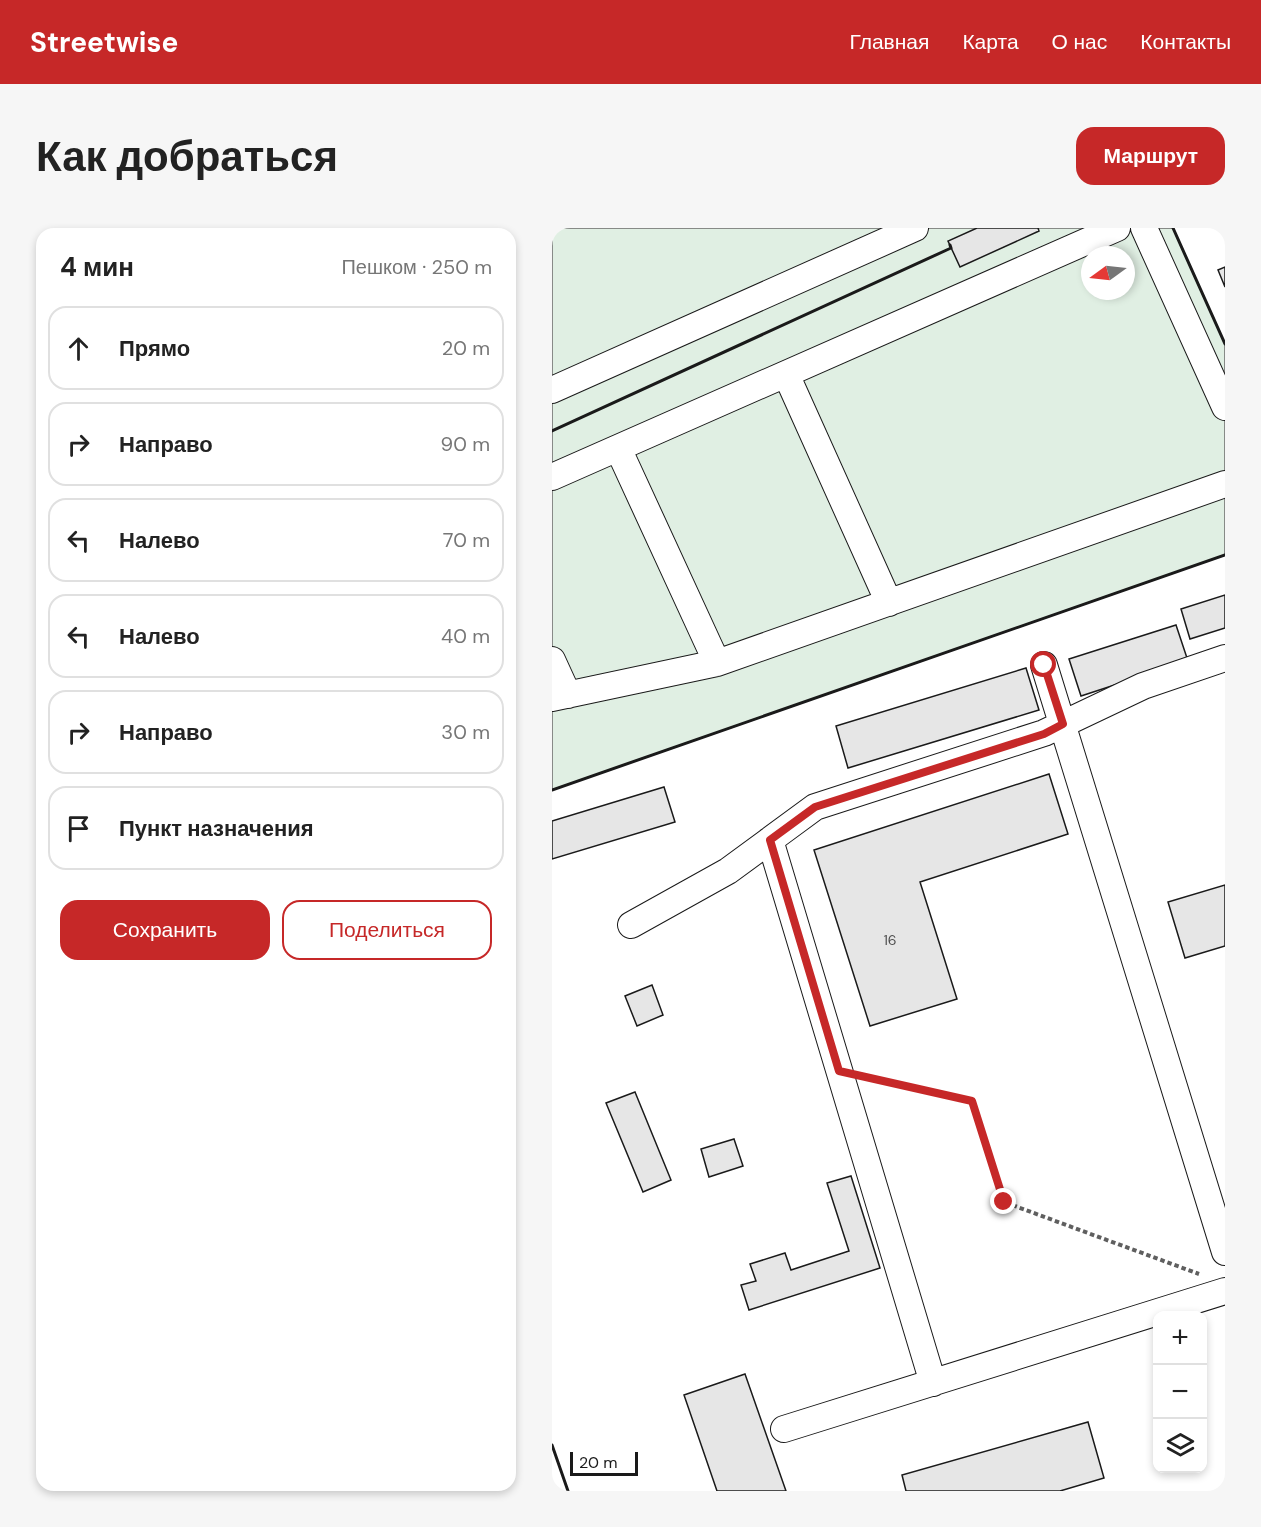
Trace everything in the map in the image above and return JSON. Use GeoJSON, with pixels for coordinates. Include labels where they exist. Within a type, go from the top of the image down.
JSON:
{"type":"FeatureCollection","features":[{"type":"Feature","properties":{"kind":"street"},"geometry":{"type":"LineString","coordinates":[[552,390],[915,228]]}},
{"type":"Feature","properties":{"kind":"street"},"geometry":{"type":"LineString","coordinates":[[552,477],[786,374],[1068,238],[1117,228]]}},
{"type":"Feature","properties":{"kind":"street"},"geometry":{"type":"LineString","coordinates":[[1144,228],[1225,407]]}},
{"type":"Feature","properties":{"kind":"street"},"geometry":{"type":"LineString","coordinates":[[786,374],[890,603]]}},
{"type":"Feature","properties":{"kind":"street"},"geometry":{"type":"LineString","coordinates":[[618,448],[717,663]]}},
{"type":"Feature","properties":{"kind":"street"},"geometry":{"type":"LineString","coordinates":[[552,660],[560,697],[717,663],[1225,484]]}},
{"type":"Feature","properties":{"kind":"street"},"geometry":{"type":"LineString","coordinates":[[631,925],[728,871],[815,807],[1044,734],[1143,686],[1225,658]]}},
{"type":"Feature","properties":{"kind":"street"},"geometry":{"type":"LineString","coordinates":[[1044,665],[1225,1252]]}},
{"type":"Feature","properties":{"kind":"street"},"geometry":{"type":"LineString","coordinates":[[770,840],[933,1383]]}},
{"type":"Feature","properties":{"kind":"street"},"geometry":{"type":"LineString","coordinates":[[784,1429],[1225,1291]]}},
{"type":"Feature","properties":{"kind":"path"},"geometry":{"type":"LineString","coordinates":[[839,1071],[972,1101],[1004,1202],[1203,1276]]}},
{"type":"Feature","properties":{"kind":"green space"},"geometry":{"type":"Polygon","coordinates":[[[552,228],[1173,228],[1225,344],[1225,555],[552,790],[552,228]]]}},
{"type":"Feature","properties":{"kind":"building"},"geometry":{"type":"Polygon","coordinates":[[[977,228],[1038,228],[1039,231],[960,267],[948,241],[977,228]]]}},
{"type":"Feature","properties":{"kind":"building"},"geometry":{"type":"Polygon","coordinates":[[[1225,267],[1225,287],[1218,270],[1225,267]]]}},
{"type":"Feature","properties":{"kind":"building"},"geometry":{"type":"Polygon","coordinates":[[[1225,595],[1225,628],[1190,639],[1181,609],[1225,595]]]}},
{"type":"Feature","properties":{"kind":"building"},"geometry":{"type":"Polygon","coordinates":[[[1176,625],[1188,661],[1081,696],[1069,659],[1176,625]]]}},
{"type":"Feature","properties":{"kind":"building"},"geometry":{"type":"Polygon","coordinates":[[[1026,668],[1039,710],[848,768],[836,726],[1026,668]]]}},
{"type":"Feature","properties":{"kind":"building"},"geometry":{"type":"Polygon","coordinates":[[[1049,774],[1068,834],[920,882],[957,999],[870,1026],[814,850],[1049,774]]]}},
{"type":"Feature","properties":{"kind":"building"},"geometry":{"type":"Polygon","coordinates":[[[664,787],[675,822],[552,859],[552,821],[664,787]]]}},
{"type":"Feature","properties":{"kind":"building"},"geometry":{"type":"Polygon","coordinates":[[[1225,885],[1225,946],[1185,958],[1168,902],[1225,885]]]}},
{"type":"Feature","properties":{"kind":"building"},"geometry":{"type":"Polygon","coordinates":[[[652,985],[663,1015],[637,1026],[625,996],[652,985]]]}},
{"type":"Feature","properties":{"kind":"building"},"geometry":{"type":"Polygon","coordinates":[[[635,1092],[671,1180],[643,1192],[606,1103],[635,1092]]]}},
{"type":"Feature","properties":{"kind":"building"},"geometry":{"type":"Polygon","coordinates":[[[734,1139],[743,1166],[709,1177],[701,1149],[734,1139]]]}},
{"type":"Feature","properties":{"kind":"building"},"geometry":{"type":"Polygon","coordinates":[[[851,1176],[880,1268],[749,1310],[741,1285],[756,1281],[750,1264],[785,1253],[791,1270],[849,1251],[827,1183],[851,1176]]]}},
{"type":"Feature","properties":{"kind":"building"},"geometry":{"type":"Polygon","coordinates":[[[745,1374],[786,1491],[717,1491],[684,1395],[745,1374]]]}},
{"type":"Feature","properties":{"kind":"building"},"geometry":{"type":"Polygon","coordinates":[[[1088,1422],[1104,1478],[1060,1491],[906,1491],[902,1475],[1088,1422]]]}},
{"type":"Feature","properties":{"kind":"wall"},"geometry":{"type":"LineString","coordinates":[[1173,228],[1225,344]]}},
{"type":"Feature","properties":{"kind":"wall"},"geometry":{"type":"LineString","coordinates":[[552,431],[951,248],[950,245]]}},
{"type":"Feature","properties":{"kind":"wall"},"geometry":{"type":"LineString","coordinates":[[552,790],[1225,555]]}},
{"type":"Feature","properties":{"kind":"wall"},"geometry":{"type":"LineString","coordinates":[[552,1445],[568,1491]]}},
{"type":"Feature","properties":{"kind":"route"},"geometry":{"type":"LineString","coordinates":[[1004,1202],[972,1101],[839,1071],[770,840],[815,807],[1044,734],[1063,724],[1044,665]]}}]}
